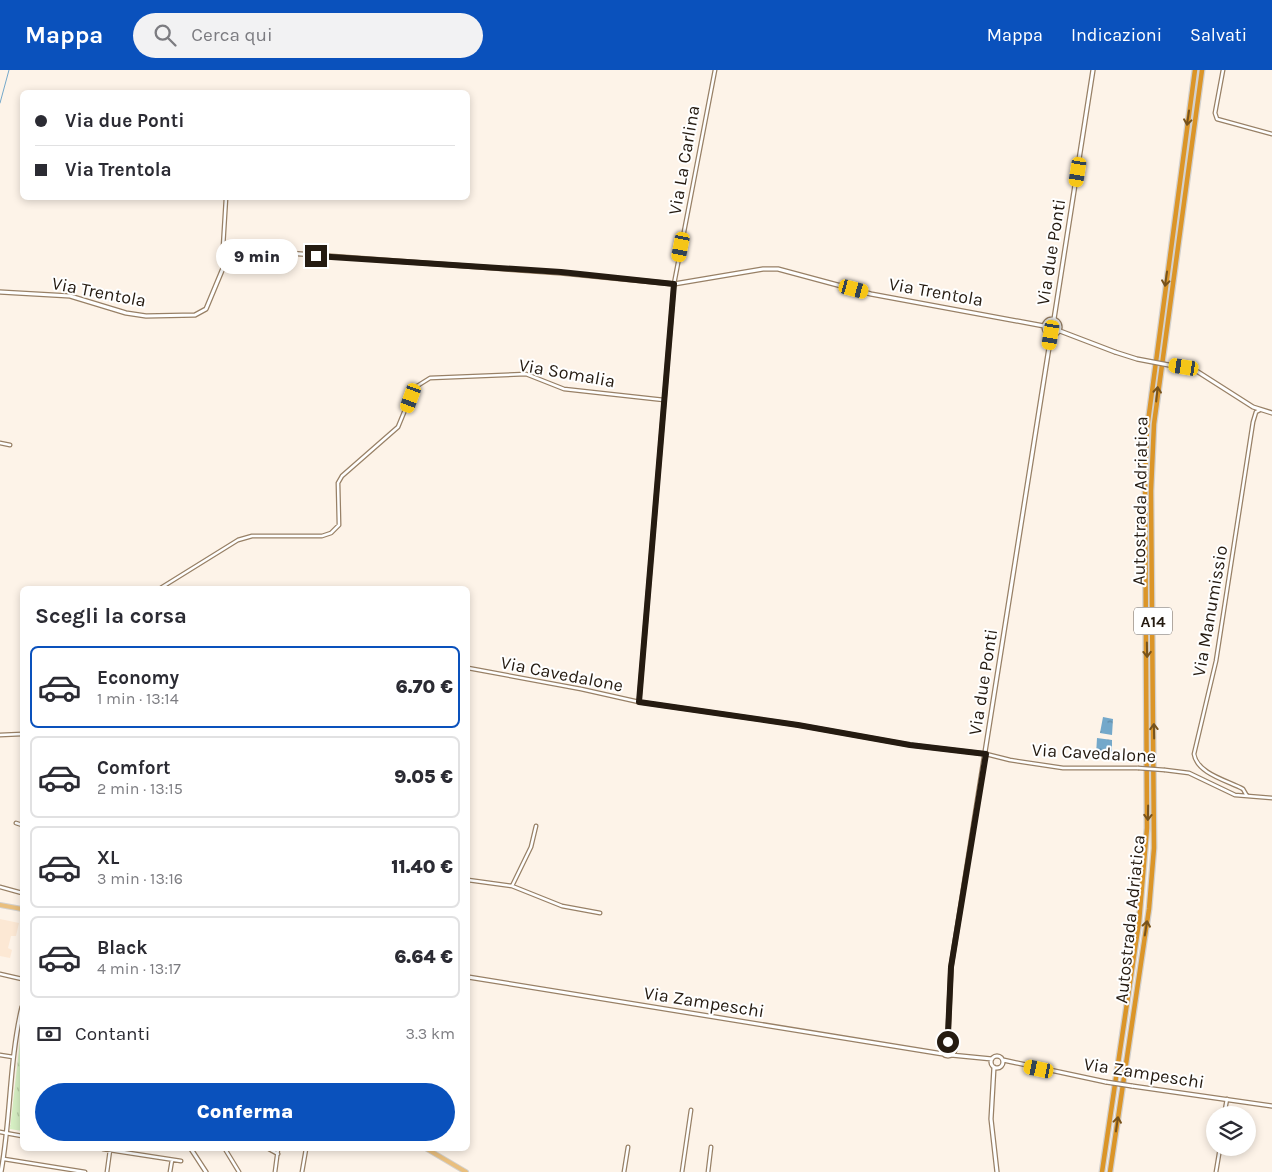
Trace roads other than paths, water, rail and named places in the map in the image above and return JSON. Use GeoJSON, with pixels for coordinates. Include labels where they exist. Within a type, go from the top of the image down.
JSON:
{"type":"FeatureCollection","features":[{"type":"Feature","properties":{"kind":"highway","name":"Autostrada Adriatica"},"geometry":{"type":"LineString","coordinates":[[1102,1172],[1139,922],[1147,828],[1145,479],[1147,429],[1195,70]]}},
{"type":"Feature","properties":{"kind":"highway","name":"Autostrada Adriatica"},"geometry":{"type":"LineString","coordinates":[[1110,1172],[1149,909],[1154,848],[1151,491],[1154,424],[1202,70]]}},
{"type":"Feature","properties":{"kind":"main road"},"geometry":{"type":"LineString","coordinates":[[0,905],[20,910]]}},
{"type":"Feature","properties":{"kind":"main road"},"geometry":{"type":"LineString","coordinates":[[430,1151],[466,1172]]}},
{"type":"Feature","properties":{"kind":"street","name":"Via La Carlina"},"geometry":{"type":"LineString","coordinates":[[639,702],[674,284],[715,70]]}},
{"type":"Feature","properties":{"kind":"street","name":"Via due Ponti"},"geometry":{"type":"LineString","coordinates":[[1054,319],[1093,70]]}},
{"type":"Feature","properties":{"kind":"street"},"geometry":{"type":"LineString","coordinates":[[1223,70],[1215,113],[1216,118],[1272,134]]}},
{"type":"Feature","properties":{"kind":"street"},"geometry":{"type":"LineString","coordinates":[[226,200],[222,247],[226,261]]}},
{"type":"Feature","properties":{"kind":"street","name":"Via Trentola"},"geometry":{"type":"LineString","coordinates":[[0,292],[70,296],[126,313],[146,316],[195,315],[206,309],[231,253],[246,250],[561,272],[674,284],[763,269],[778,269],[871,294],[1044,326]]}},
{"type":"Feature","properties":{"kind":"street"},"geometry":{"type":"LineString","coordinates":[[1060,331],[1060,324],[1054,319],[1047,322],[1044,326],[1047,333],[1051,335],[1060,331],[1137,359],[1195,370],[1243,401],[1272,413]]}},
{"type":"Feature","properties":{"kind":"street","name":"Via due Ponti"},"geometry":{"type":"LineString","coordinates":[[944,1043],[948,1034],[951,967],[1051,335]]}},
{"type":"Feature","properties":{"kind":"street","name":"Via Somalia"},"geometry":{"type":"LineString","coordinates":[[164,586],[238,540],[252,536],[322,536],[334,532],[339,525],[338,483],[342,476],[398,427],[414,388],[430,378],[526,374],[564,389],[664,400]]}},
{"type":"Feature","properties":{"kind":"street","name":"Via Manumissio"},"geometry":{"type":"LineString","coordinates":[[1246,796],[1243,789],[1229,784],[1199,765],[1194,754],[1216,661],[1254,415],[1257,411],[1266,412]]}},
{"type":"Feature","properties":{"kind":"street"},"geometry":{"type":"LineString","coordinates":[[0,443],[10,445]]}},
{"type":"Feature","properties":{"kind":"street","name":"Via Cavedalone"},"geometry":{"type":"LineString","coordinates":[[470,668],[639,702],[798,725],[910,745],[986,754],[1010,760],[1063,768],[1138,768],[1189,773],[1229,792],[1246,796],[1272,798]]}},
{"type":"Feature","properties":{"kind":"street"},"geometry":{"type":"LineString","coordinates":[[0,735],[20,734]]}},
{"type":"Feature","properties":{"kind":"street"},"geometry":{"type":"LineString","coordinates":[[16,823],[20,824]]}},
{"type":"Feature","properties":{"kind":"street"},"geometry":{"type":"LineString","coordinates":[[512,886],[531,847],[536,826]]}},
{"type":"Feature","properties":{"kind":"street"},"geometry":{"type":"LineString","coordinates":[[470,880],[512,886],[562,906],[578,911],[600,914]]}},
{"type":"Feature","properties":{"kind":"street"},"geometry":{"type":"LineString","coordinates":[[0,887],[20,892]]}},
{"type":"Feature","properties":{"kind":"street"},"geometry":{"type":"LineString","coordinates":[[0,974],[20,979]]}},
{"type":"Feature","properties":{"kind":"street","name":"Via Zampeschi"},"geometry":{"type":"LineString","coordinates":[[470,977],[943,1054]]}},
{"type":"Feature","properties":{"kind":"street"},"geometry":{"type":"LineString","coordinates":[[1,1172],[8,1134],[14,1057],[20,1020]]}},
{"type":"Feature","properties":{"kind":"street","name":"Via due Ponti"},"geometry":{"type":"LineString","coordinates":[[948,1034],[952,1044]]}},
{"type":"Feature","properties":{"kind":"street"},"geometry":{"type":"LineString","coordinates":[[937,1053],[944,1043],[952,1044],[958,1055]]}},
{"type":"Feature","properties":{"kind":"street"},"geometry":{"type":"LineString","coordinates":[[941,1049],[943,1054],[984,1058],[1001,1067]]}},
{"type":"Feature","properties":{"kind":"street"},"geometry":{"type":"LineString","coordinates":[[951,1055],[954,1050]]}},
{"type":"Feature","properties":{"kind":"street"},"geometry":{"type":"LineString","coordinates":[[0,1055],[14,1057]]}},
{"type":"Feature","properties":{"kind":"street","name":"Via Zampeschi"},"geometry":{"type":"LineString","coordinates":[[992,1063],[999,1056],[1003,1060],[1012,1063],[1106,1082],[1272,1106]]}},
{"type":"Feature","properties":{"kind":"street"},"geometry":{"type":"LineString","coordinates":[[993,1077],[1001,1067],[1003,1060]]}},
{"type":"Feature","properties":{"kind":"street"},"geometry":{"type":"LineString","coordinates":[[992,1063],[991,1119],[998,1172]]}},
{"type":"Feature","properties":{"kind":"street","name":"Via Zampeschi"},"geometry":{"type":"LineString","coordinates":[[1001,1067],[1012,1063]]}},
{"type":"Feature","properties":{"kind":"street"},"geometry":{"type":"LineString","coordinates":[[1225,1106],[1226,1099]]}},
{"type":"Feature","properties":{"kind":"street"},"geometry":{"type":"LineString","coordinates":[[682,1172],[691,1110]]}},
{"type":"Feature","properties":{"kind":"street"},"geometry":{"type":"LineString","coordinates":[[0,1132],[20,1136]]}},
{"type":"Feature","properties":{"kind":"street"},"geometry":{"type":"LineString","coordinates":[[624,1172],[628,1147]]}},
{"type":"Feature","properties":{"kind":"street"},"geometry":{"type":"LineString","coordinates":[[708,1172],[712,1147]]}},
{"type":"Feature","properties":{"kind":"street"},"geometry":{"type":"LineString","coordinates":[[107,1172],[110,1151]]}},
{"type":"Feature","properties":{"kind":"street"},"geometry":{"type":"LineString","coordinates":[[116,1151],[180,1160]]}},
{"type":"Feature","properties":{"kind":"street"},"geometry":{"type":"LineString","coordinates":[[192,1151],[206,1172]]}},
{"type":"Feature","properties":{"kind":"street"},"geometry":{"type":"LineString","coordinates":[[226,1151],[239,1172]]}},
{"type":"Feature","properties":{"kind":"street"},"geometry":{"type":"LineString","coordinates":[[273,1151],[278,1154],[275,1172]]}},
{"type":"Feature","properties":{"kind":"street"},"geometry":{"type":"LineString","coordinates":[[302,1172],[306,1151]]}},
{"type":"Feature","properties":{"kind":"street"},"geometry":{"type":"LineString","coordinates":[[1216,1172],[1219,1156]]}},
{"type":"Feature","properties":{"kind":"street"},"geometry":{"type":"LineString","coordinates":[[4,1159],[85,1172]]}},
{"type":"Feature","properties":{"kind":"street"},"geometry":{"type":"LineString","coordinates":[[170,1172],[172,1160]]}},
{"type":"Feature","properties":{"kind":"water"},"geometry":{"type":"Polygon","coordinates":[[[1103,717],[1113,719],[1112,735],[1100,733],[1103,717]]]}},
{"type":"Feature","properties":{"kind":"water"},"geometry":{"type":"Polygon","coordinates":[[[1097,738],[1112,740],[1112,754],[1096,755],[1097,738]]]}},
{"type":"Feature","properties":{"kind":"waterway"},"geometry":{"type":"LineString","coordinates":[[0,103],[9,70]]}}]}
